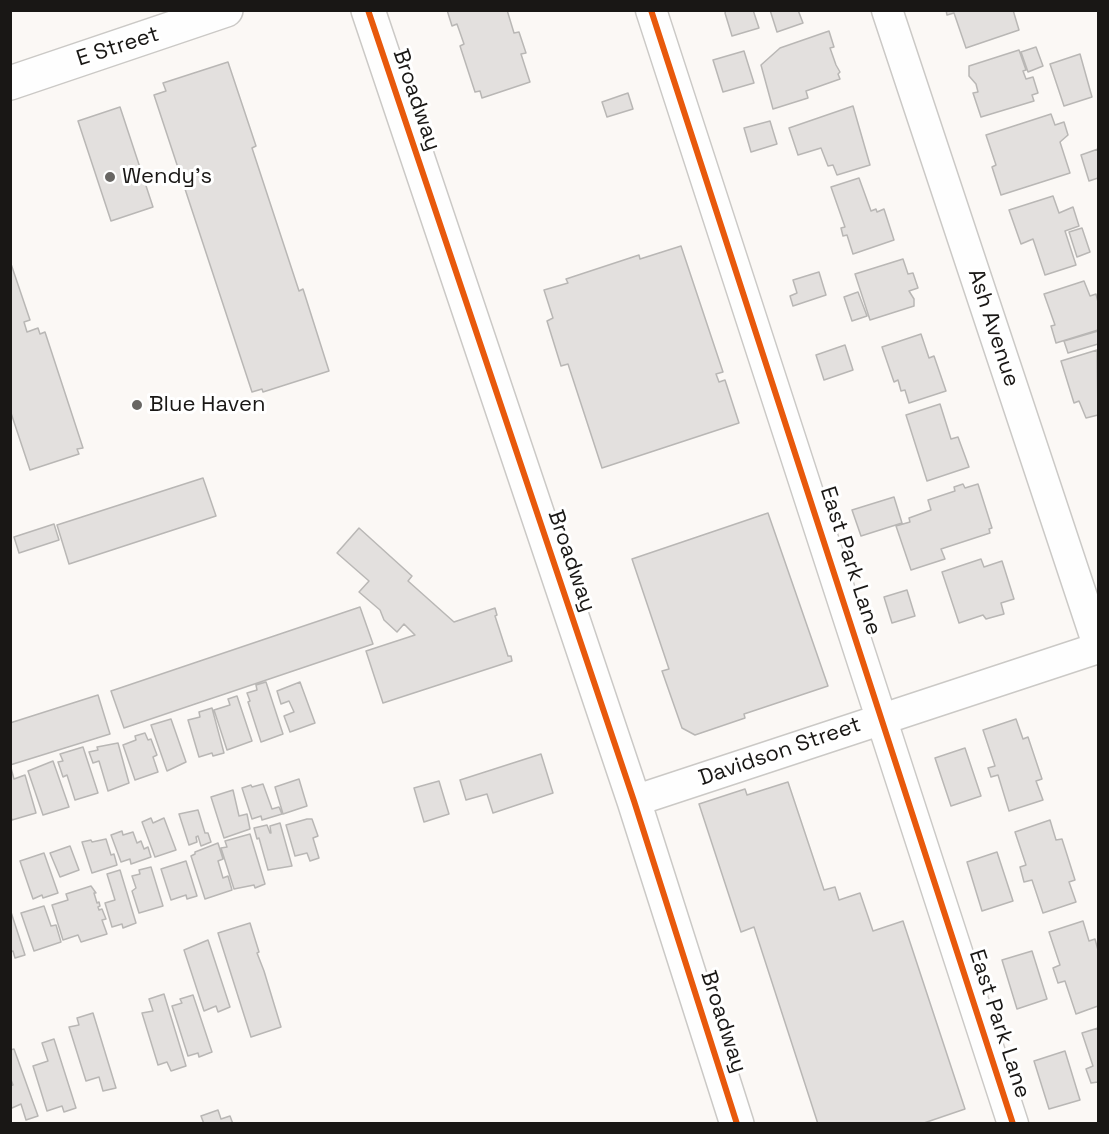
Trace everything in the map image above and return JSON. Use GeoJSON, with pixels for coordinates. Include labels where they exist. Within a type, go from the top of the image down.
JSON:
{"type":"FeatureCollection","features":[{"type":"Feature","properties":{"kind":"main road","name":"E Street"},"geometry":{"type":"LineString","coordinates":[[10,82],[226,10]]}},
{"type":"Feature","properties":{"kind":"main road","name":"Broadway"},"geometry":{"type":"LineString","coordinates":[[368,10],[634,801],[736,1124]]}},
{"type":"Feature","properties":{"kind":"street","name":"East Park Lane"},"geometry":{"type":"LineString","coordinates":[[651,10],[1013,1124]]}},
{"type":"Feature","properties":{"kind":"street","name":"Ash Avenue"},"geometry":{"type":"LineString","coordinates":[[887,10],[1098,647]]}},
{"type":"Feature","properties":{"kind":"street","name":"Davidson Street"},"geometry":{"type":"LineString","coordinates":[[634,801],[1098,647]]}},
{"type":"Feature","properties":{"kind":"building"},"geometry":{"type":"Polygon","coordinates":[[[447,10],[507,10],[514,33],[519,32],[526,53],[521,54],[530,82],[482,98],[480,91],[475,92],[460,46],[464,44],[457,24],[452,26],[447,10]]]}},
{"type":"Feature","properties":{"kind":"building"},"geometry":{"type":"Polygon","coordinates":[[[726,10],[753,10],[759,28],[732,36],[726,10]]]}},
{"type":"Feature","properties":{"kind":"building"},"geometry":{"type":"Polygon","coordinates":[[[770,10],[798,10],[803,23],[777,32],[770,10]]]}},
{"type":"Feature","properties":{"kind":"building"},"geometry":{"type":"Polygon","coordinates":[[[946,10],[1013,10],[1019,30],[966,48],[954,13],[947,15],[946,10]]]}},
{"type":"Feature","properties":{"kind":"building"},"geometry":{"type":"Polygon","coordinates":[[[829,31],[834,47],[830,48],[840,72],[838,74],[840,79],[806,91],[808,98],[773,109],[761,65],[780,48],[829,31]]]}},
{"type":"Feature","properties":{"kind":"building"},"geometry":{"type":"Polygon","coordinates":[[[1036,47],[1043,66],[1028,72],[1021,52],[1036,47]]]}},
{"type":"Feature","properties":{"kind":"building"},"geometry":{"type":"Polygon","coordinates":[[[1019,50],[1026,70],[1023,71],[1026,79],[1033,77],[1038,93],[1032,95],[1034,101],[981,117],[973,93],[978,92],[976,84],[969,76],[969,66],[1019,50]]]}},
{"type":"Feature","properties":{"kind":"building"},"geometry":{"type":"Polygon","coordinates":[[[744,51],[754,83],[723,92],[713,60],[744,51]]]}},
{"type":"Feature","properties":{"kind":"building"},"geometry":{"type":"Polygon","coordinates":[[[1080,54],[1092,97],[1064,106],[1050,64],[1080,54]]]}},
{"type":"Feature","properties":{"kind":"building"},"geometry":{"type":"Polygon","coordinates":[[[228,62],[256,146],[252,148],[299,291],[303,289],[329,371],[263,392],[262,389],[252,392],[154,95],[166,91],[163,83],[228,62]]]}},
{"type":"Feature","properties":{"kind":"building"},"geometry":{"type":"Polygon","coordinates":[[[628,93],[633,109],[607,117],[602,102],[628,93]]]}},
{"type":"Feature","properties":{"kind":"building"},"geometry":{"type":"Polygon","coordinates":[[[853,106],[870,165],[837,175],[833,165],[828,166],[821,148],[798,155],[789,128],[853,106]]]}},
{"type":"Feature","properties":{"kind":"building"},"geometry":{"type":"Polygon","coordinates":[[[120,107],[153,207],[111,221],[78,121],[120,107]]]}},
{"type":"Feature","properties":{"kind":"building"},"geometry":{"type":"Polygon","coordinates":[[[1051,114],[1055,125],[1064,122],[1068,135],[1060,142],[1070,173],[1001,195],[992,167],[996,165],[986,135],[1051,114]]]}},
{"type":"Feature","properties":{"kind":"building"},"geometry":{"type":"Polygon","coordinates":[[[770,121],[777,144],[751,152],[744,128],[770,121]]]}},
{"type":"Feature","properties":{"kind":"building"},"geometry":{"type":"Polygon","coordinates":[[[1098,149],[1098,178],[1089,181],[1081,155],[1098,149]]]}},
{"type":"Feature","properties":{"kind":"building"},"geometry":{"type":"Polygon","coordinates":[[[859,178],[871,211],[876,209],[877,212],[884,209],[894,240],[853,254],[847,235],[843,236],[841,228],[845,227],[831,187],[859,178]]]}},
{"type":"Feature","properties":{"kind":"building"},"geometry":{"type":"Polygon","coordinates":[[[1053,196],[1059,213],[1073,207],[1079,226],[1065,231],[1076,265],[1045,275],[1033,239],[1021,244],[1009,210],[1053,196]]]}},
{"type":"Feature","properties":{"kind":"building"},"geometry":{"type":"Polygon","coordinates":[[[1082,228],[1090,252],[1077,257],[1069,232],[1082,228]]]}},
{"type":"Feature","properties":{"kind":"building"},"geometry":{"type":"Polygon","coordinates":[[[681,246],[723,372],[716,374],[719,382],[725,380],[739,423],[602,468],[568,364],[561,366],[547,321],[553,318],[544,290],[568,283],[566,279],[639,255],[640,259],[681,246]]]}},
{"type":"Feature","properties":{"kind":"building"},"geometry":{"type":"Polygon","coordinates":[[[903,259],[908,274],[913,273],[918,288],[909,291],[914,299],[914,306],[870,320],[855,274],[903,259]]]}},
{"type":"Feature","properties":{"kind":"building"},"geometry":{"type":"Polygon","coordinates":[[[10,261],[30,320],[24,322],[27,332],[38,328],[40,334],[45,332],[83,448],[77,449],[79,454],[30,470],[10,410],[10,261]]]}},
{"type":"Feature","properties":{"kind":"building"},"geometry":{"type":"Polygon","coordinates":[[[819,272],[826,295],[793,306],[790,296],[797,293],[793,280],[819,272]]]}},
{"type":"Feature","properties":{"kind":"building"},"geometry":{"type":"Polygon","coordinates":[[[1084,281],[1090,296],[1096,294],[1098,330],[1056,343],[1051,326],[1055,325],[1044,294],[1084,281]]]}},
{"type":"Feature","properties":{"kind":"building"},"geometry":{"type":"Polygon","coordinates":[[[858,292],[867,316],[852,321],[844,297],[858,292]]]}},
{"type":"Feature","properties":{"kind":"building"},"geometry":{"type":"Polygon","coordinates":[[[1098,331],[1098,344],[1068,353],[1064,341],[1098,331]]]}},
{"type":"Feature","properties":{"kind":"building"},"geometry":{"type":"Polygon","coordinates":[[[921,334],[929,358],[934,356],[946,391],[909,403],[905,390],[901,391],[898,380],[894,382],[882,347],[921,334]]]}},
{"type":"Feature","properties":{"kind":"building"},"geometry":{"type":"Polygon","coordinates":[[[845,345],[853,370],[824,380],[816,355],[845,345]]]}},
{"type":"Feature","properties":{"kind":"building"},"geometry":{"type":"Polygon","coordinates":[[[1097,350],[1098,415],[1086,418],[1079,401],[1074,403],[1061,361],[1097,350]]]}},
{"type":"Feature","properties":{"kind":"building"},"geometry":{"type":"Polygon","coordinates":[[[940,404],[951,439],[958,437],[969,467],[927,481],[906,415],[940,404]]]}},
{"type":"Feature","properties":{"kind":"building"},"geometry":{"type":"Polygon","coordinates":[[[203,478],[216,516],[69,564],[57,525],[203,478]]]}},
{"type":"Feature","properties":{"kind":"building"},"geometry":{"type":"Polygon","coordinates":[[[963,484],[965,488],[978,484],[992,528],[989,529],[990,533],[941,549],[945,559],[911,570],[896,526],[910,522],[909,518],[931,510],[928,500],[955,491],[954,487],[963,484]]]}},
{"type":"Feature","properties":{"kind":"building"},"geometry":{"type":"Polygon","coordinates":[[[894,497],[902,523],[861,536],[852,510],[894,497]]]}},
{"type":"Feature","properties":{"kind":"building"},"geometry":{"type":"Polygon","coordinates":[[[768,513],[828,686],[744,714],[745,718],[695,735],[682,728],[662,671],[669,669],[632,559],[768,513]]]}},
{"type":"Feature","properties":{"kind":"building"},"geometry":{"type":"Polygon","coordinates":[[[54,524],[59,540],[19,553],[14,537],[54,524]]]}},
{"type":"Feature","properties":{"kind":"building"},"geometry":{"type":"Polygon","coordinates":[[[359,528],[412,576],[408,581],[454,622],[495,608],[497,615],[495,616],[508,656],[511,656],[512,661],[383,703],[366,651],[415,635],[404,624],[397,632],[384,620],[380,610],[359,592],[369,581],[337,553],[359,528]]]}},
{"type":"Feature","properties":{"kind":"building"},"geometry":{"type":"Polygon","coordinates":[[[981,559],[984,567],[1002,561],[1014,599],[1001,603],[1004,614],[986,619],[983,615],[959,623],[942,572],[981,559]]]}},
{"type":"Feature","properties":{"kind":"building"},"geometry":{"type":"Polygon","coordinates":[[[907,590],[915,616],[892,623],[884,597],[907,590]]]}},
{"type":"Feature","properties":{"kind":"building"},"geometry":{"type":"Polygon","coordinates":[[[360,607],[373,644],[124,728],[111,691],[360,607]]]}},
{"type":"Feature","properties":{"kind":"building"},"geometry":{"type":"Polygon","coordinates":[[[266,682],[283,734],[261,742],[247,693],[257,690],[256,685],[266,682]]]}},
{"type":"Feature","properties":{"kind":"building"},"geometry":{"type":"Polygon","coordinates":[[[300,682],[315,723],[290,732],[284,716],[294,712],[289,701],[281,704],[277,691],[300,682]]]}},
{"type":"Feature","properties":{"kind":"building"},"geometry":{"type":"Polygon","coordinates":[[[98,695],[110,734],[10,765],[10,723],[98,695]]]}},
{"type":"Feature","properties":{"kind":"building"},"geometry":{"type":"Polygon","coordinates":[[[237,696],[252,741],[227,750],[214,710],[230,705],[228,699],[237,696]]]}},
{"type":"Feature","properties":{"kind":"building"},"geometry":{"type":"Polygon","coordinates":[[[212,708],[224,753],[213,756],[212,753],[199,757],[188,720],[200,717],[199,712],[212,708]]]}},
{"type":"Feature","properties":{"kind":"building"},"geometry":{"type":"Polygon","coordinates":[[[171,719],[186,762],[167,771],[151,725],[171,719]]]}},
{"type":"Feature","properties":{"kind":"building"},"geometry":{"type":"Polygon","coordinates":[[[1016,719],[1023,739],[1028,737],[1042,779],[1036,781],[1043,800],[1009,811],[998,775],[991,777],[988,768],[995,766],[983,730],[1016,719]]]}},
{"type":"Feature","properties":{"kind":"building"},"geometry":{"type":"Polygon","coordinates":[[[145,733],[148,740],[151,739],[157,755],[153,757],[158,772],[135,780],[123,745],[136,740],[135,736],[145,733]]]}},
{"type":"Feature","properties":{"kind":"building"},"geometry":{"type":"Polygon","coordinates":[[[118,743],[129,783],[108,791],[99,761],[93,763],[89,752],[98,750],[97,747],[118,743]]]}},
{"type":"Feature","properties":{"kind":"building"},"geometry":{"type":"Polygon","coordinates":[[[83,747],[98,793],[75,800],[67,775],[63,777],[58,762],[63,761],[60,754],[83,747]]]}},
{"type":"Feature","properties":{"kind":"building"},"geometry":{"type":"Polygon","coordinates":[[[965,748],[981,796],[951,806],[935,758],[965,748]]]}},
{"type":"Feature","properties":{"kind":"building"},"geometry":{"type":"Polygon","coordinates":[[[541,754],[553,793],[493,813],[487,794],[466,800],[460,780],[541,754]]]}},
{"type":"Feature","properties":{"kind":"building"},"geometry":{"type":"Polygon","coordinates":[[[53,761],[69,807],[43,815],[28,771],[53,761]]]}},
{"type":"Feature","properties":{"kind":"building"},"geometry":{"type":"Polygon","coordinates":[[[11,768],[14,779],[25,775],[36,813],[12,820],[10,814],[11,768]]]}},
{"type":"Feature","properties":{"kind":"building"},"geometry":{"type":"Polygon","coordinates":[[[299,779],[307,806],[283,814],[275,787],[299,779]]]}},
{"type":"Feature","properties":{"kind":"building"},"geometry":{"type":"Polygon","coordinates":[[[439,781],[449,814],[424,822],[414,788],[439,781]]]}},
{"type":"Feature","properties":{"kind":"building"},"geometry":{"type":"Polygon","coordinates":[[[788,782],[824,890],[835,887],[839,900],[860,893],[873,931],[903,921],[965,1109],[921,1124],[818,1124],[754,927],[741,932],[699,804],[745,789],[747,795],[788,782]]]}},
{"type":"Feature","properties":{"kind":"building"},"geometry":{"type":"Polygon","coordinates":[[[263,784],[272,809],[279,807],[282,814],[262,820],[261,816],[252,819],[242,788],[263,784]]]}},
{"type":"Feature","properties":{"kind":"building"},"geometry":{"type":"Polygon","coordinates":[[[233,790],[239,816],[247,814],[250,829],[224,838],[211,797],[233,790]]]}},
{"type":"Feature","properties":{"kind":"building"},"geometry":{"type":"Polygon","coordinates":[[[198,810],[205,833],[208,833],[211,842],[201,846],[198,836],[196,837],[197,842],[189,845],[179,814],[198,810]]]}},
{"type":"Feature","properties":{"kind":"building"},"geometry":{"type":"Polygon","coordinates":[[[151,818],[153,823],[164,818],[176,850],[155,857],[142,822],[151,818]]]}},
{"type":"Feature","properties":{"kind":"building"},"geometry":{"type":"Polygon","coordinates":[[[312,819],[318,836],[313,838],[319,858],[310,861],[307,853],[295,856],[286,825],[312,819]]]}},
{"type":"Feature","properties":{"kind":"building"},"geometry":{"type":"Polygon","coordinates":[[[1050,820],[1056,840],[1062,839],[1075,880],[1069,882],[1076,902],[1043,913],[1032,880],[1024,882],[1020,867],[1026,865],[1015,832],[1050,820]]]}},
{"type":"Feature","properties":{"kind":"building"},"geometry":{"type":"Polygon","coordinates":[[[280,823],[292,866],[268,870],[254,828],[267,825],[271,833],[270,826],[280,823]]]}},
{"type":"Feature","properties":{"kind":"building"},"geometry":{"type":"Polygon","coordinates":[[[122,831],[123,835],[133,832],[137,843],[141,841],[144,849],[148,847],[151,857],[131,864],[130,859],[121,862],[111,835],[122,831]]]}},
{"type":"Feature","properties":{"kind":"building"},"geometry":{"type":"Polygon","coordinates":[[[250,834],[265,884],[255,888],[254,885],[234,889],[221,848],[227,847],[225,841],[250,834]]]}},
{"type":"Feature","properties":{"kind":"building"},"geometry":{"type":"Polygon","coordinates":[[[106,839],[117,865],[92,873],[82,842],[106,839]]]}},
{"type":"Feature","properties":{"kind":"building"},"geometry":{"type":"Polygon","coordinates":[[[218,843],[223,859],[218,861],[223,878],[228,876],[232,890],[205,899],[191,856],[195,852],[218,843]]]}},
{"type":"Feature","properties":{"kind":"building"},"geometry":{"type":"Polygon","coordinates":[[[70,846],[79,870],[60,877],[50,853],[70,846]]]}},
{"type":"Feature","properties":{"kind":"building"},"geometry":{"type":"Polygon","coordinates":[[[997,852],[1013,901],[982,911],[967,862],[997,852]]]}},
{"type":"Feature","properties":{"kind":"building"},"geometry":{"type":"Polygon","coordinates":[[[44,853],[58,893],[33,899],[20,861],[44,853]]]}},
{"type":"Feature","properties":{"kind":"building"},"geometry":{"type":"Polygon","coordinates":[[[186,861],[197,896],[187,899],[186,895],[171,900],[161,869],[186,861]]]}},
{"type":"Feature","properties":{"kind":"building"},"geometry":{"type":"Polygon","coordinates":[[[151,867],[163,906],[139,913],[132,891],[136,888],[132,876],[140,874],[139,870],[151,867]]]}},
{"type":"Feature","properties":{"kind":"building"},"geometry":{"type":"Polygon","coordinates":[[[120,870],[136,923],[123,928],[122,924],[112,927],[105,903],[115,900],[107,874],[120,870]]]}},
{"type":"Feature","properties":{"kind":"building"},"geometry":{"type":"Polygon","coordinates":[[[91,886],[96,893],[94,893],[97,903],[99,902],[99,910],[102,909],[106,919],[102,920],[107,934],[81,942],[78,935],[63,940],[52,905],[68,900],[66,894],[91,886]]]}},
{"type":"Feature","properties":{"kind":"building"},"geometry":{"type":"Polygon","coordinates":[[[44,906],[51,926],[56,925],[61,942],[34,951],[21,913],[44,906]]]}},
{"type":"Feature","properties":{"kind":"building"},"geometry":{"type":"Polygon","coordinates":[[[10,909],[25,955],[15,958],[13,951],[10,952],[10,909]]]}},
{"type":"Feature","properties":{"kind":"building"},"geometry":{"type":"Polygon","coordinates":[[[1083,921],[1089,941],[1095,939],[1098,950],[1098,1006],[1076,1014],[1065,981],[1058,983],[1053,968],[1060,965],[1049,932],[1083,921]]]}},
{"type":"Feature","properties":{"kind":"building"},"geometry":{"type":"Polygon","coordinates":[[[250,923],[259,952],[257,953],[281,1027],[251,1037],[218,933],[250,923]]]}},
{"type":"Feature","properties":{"kind":"building"},"geometry":{"type":"Polygon","coordinates":[[[208,940],[230,1007],[218,1012],[216,1006],[204,1011],[184,950],[208,940]]]}},
{"type":"Feature","properties":{"kind":"building"},"geometry":{"type":"Polygon","coordinates":[[[1032,951],[1047,999],[1017,1009],[1002,960],[1032,951]]]}},
{"type":"Feature","properties":{"kind":"building"},"geometry":{"type":"Polygon","coordinates":[[[164,994],[186,1066],[171,1071],[167,1062],[158,1065],[142,1013],[153,1011],[149,999],[164,994]]]}},
{"type":"Feature","properties":{"kind":"building"},"geometry":{"type":"Polygon","coordinates":[[[193,995],[212,1052],[199,1057],[198,1053],[188,1056],[172,1006],[182,1003],[180,999],[193,995]]]}},
{"type":"Feature","properties":{"kind":"building"},"geometry":{"type":"Polygon","coordinates":[[[93,1013],[116,1088],[103,1091],[99,1077],[86,1081],[69,1027],[79,1025],[77,1018],[93,1013]]]}},
{"type":"Feature","properties":{"kind":"building"},"geometry":{"type":"Polygon","coordinates":[[[1098,1028],[1098,1082],[1091,1083],[1086,1069],[1093,1066],[1082,1033],[1098,1028]]]}},
{"type":"Feature","properties":{"kind":"building"},"geometry":{"type":"Polygon","coordinates":[[[54,1039],[76,1108],[64,1112],[62,1106],[47,1111],[33,1066],[48,1061],[42,1043],[54,1039]]]}},
{"type":"Feature","properties":{"kind":"building"},"geometry":{"type":"Polygon","coordinates":[[[14,1049],[38,1116],[26,1120],[21,1104],[12,1108],[10,1105],[10,1086],[13,1085],[10,1077],[10,1050],[14,1049]]]}},
{"type":"Feature","properties":{"kind":"building"},"geometry":{"type":"Polygon","coordinates":[[[1065,1051],[1080,1100],[1049,1109],[1034,1061],[1065,1051]]]}},
{"type":"Feature","properties":{"kind":"building"},"geometry":{"type":"Polygon","coordinates":[[[218,1110],[221,1119],[230,1116],[233,1124],[204,1124],[201,1116],[218,1110]]]}},
{"type":"Feature","properties":{"kind":"cycle path"},"geometry":{"type":"LineString","coordinates":[[368,10],[634,801],[737,1124]]}},
{"type":"Feature","properties":{"kind":"cycle path"},"geometry":{"type":"LineString","coordinates":[[651,10],[1013,1124]]}},
{"type":"Feature","properties":{"kind":"place","name":"Wendy's"},"geometry":{"type":"Point","coordinates":[110,177]}},
{"type":"Feature","properties":{"kind":"place","name":"Blue Haven"},"geometry":{"type":"Point","coordinates":[137,405]}}]}
